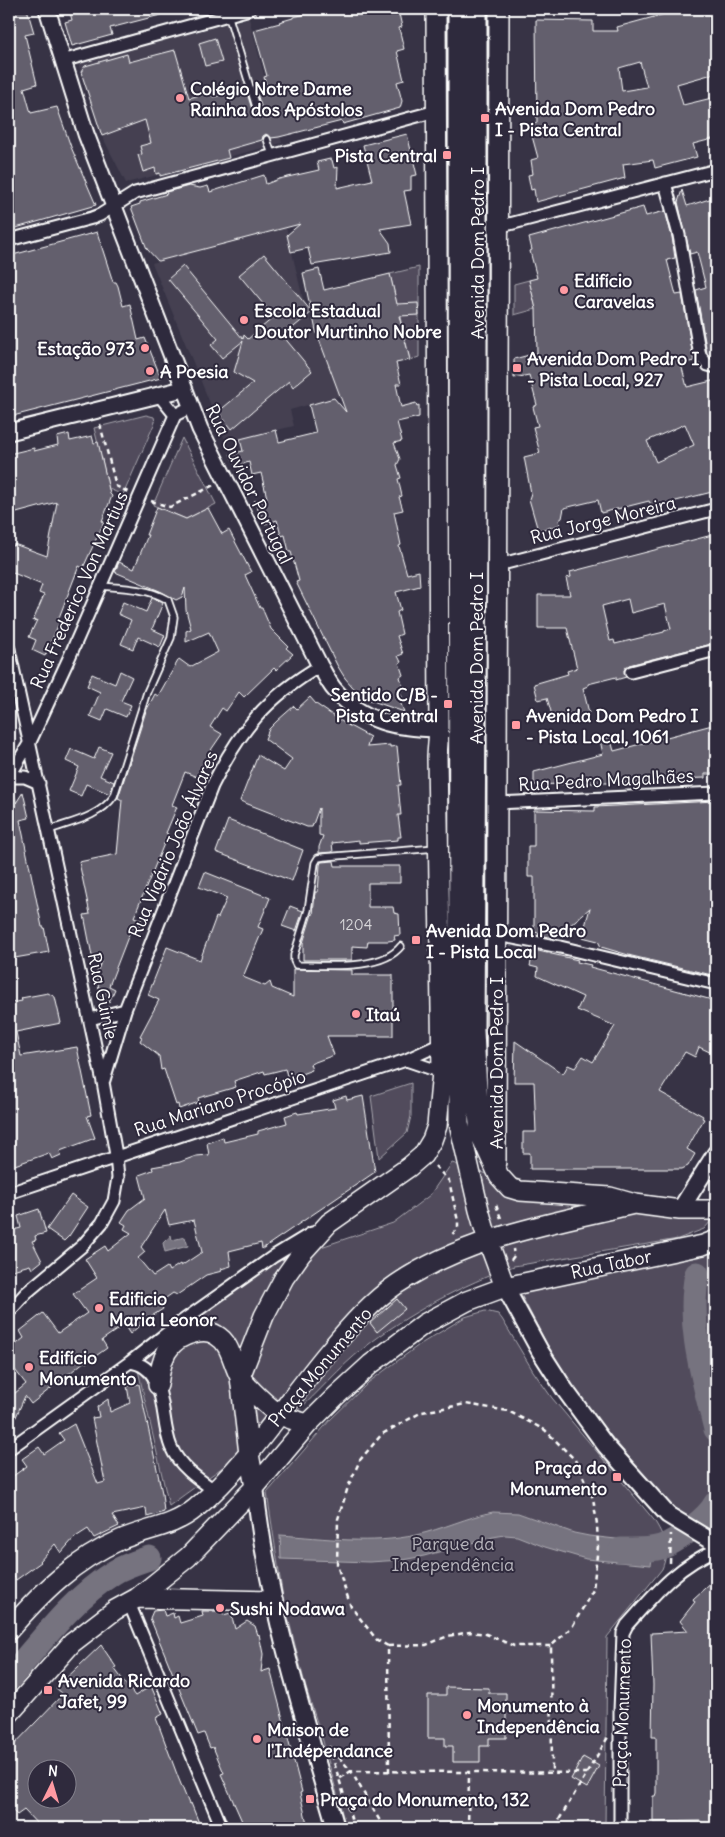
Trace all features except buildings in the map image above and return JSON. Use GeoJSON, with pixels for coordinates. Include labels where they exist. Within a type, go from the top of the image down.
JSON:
{"type":"FeatureCollection","features":[{"type":"Feature","properties":{"kind":"main road"},"geometry":{"type":"LineString","coordinates":[[436,9],[439,729],[437,756],[440,848],[442,1072]]}},
{"type":"Feature","properties":{"kind":"main road","name":"Avenida Dom Pedro I"},"geometry":{"type":"LineString","coordinates":[[458,9],[477,416],[467,1034],[460,1081],[459,1123],[475,1199],[488,1241]]}},
{"type":"Feature","properties":{"kind":"main road","name":"Avenida Dom Pedro I"},"geometry":{"type":"LineString","coordinates":[[477,9],[468,227],[467,1034],[480,1134],[486,1150],[496,1166]]}},
{"type":"Feature","properties":{"kind":"main road","name":"Avenida Dom Pedro I"},"geometry":{"type":"LineString","coordinates":[[496,1166],[498,9]]}},
{"type":"Feature","properties":{"kind":"main road"},"geometry":{"type":"LineString","coordinates":[[437,226],[498,227]]}},
{"type":"Feature","properties":{"kind":"main road"},"geometry":{"type":"LineString","coordinates":[[477,416],[498,386]]}},
{"type":"Feature","properties":{"kind":"main road"},"geometry":{"type":"LineString","coordinates":[[442,1044],[467,1034],[496,1018]]}},
{"type":"Feature","properties":{"kind":"main road","name":"Praça Monumento"},"geometry":{"type":"LineString","coordinates":[[336,1828],[273,1601],[248,1454],[240,1377],[264,1316],[284,1278],[301,1254],[329,1223],[409,1167],[423,1155],[432,1140],[437,1126],[440,1112],[442,1072]]}},
{"type":"Feature","properties":{"kind":"main road"},"geometry":{"type":"LineString","coordinates":[[680,1210],[716,1153]]}},
{"type":"Feature","properties":{"kind":"main road"},"geometry":{"type":"LineString","coordinates":[[496,1166],[499,1176],[510,1188],[520,1191],[610,1197],[635,1204],[680,1210],[716,1210]]}},
{"type":"Feature","properties":{"kind":"main road"},"geometry":{"type":"LineString","coordinates":[[635,1204],[537,1227],[488,1241],[505,1287],[540,1351],[606,1446],[668,1515],[673,1527],[714,1545]]}},
{"type":"Feature","properties":{"kind":"main road","name":"Rua Tabor"},"geometry":{"type":"LineString","coordinates":[[505,1287],[703,1245],[716,1240]]}},
{"type":"Feature","properties":{"kind":"main road","name":"Praça Monumento"},"geometry":{"type":"LineString","coordinates":[[248,1454],[330,1350],[366,1310],[396,1285],[433,1262],[488,1241]]}},
{"type":"Feature","properties":{"kind":"main road","name":"Praça Monumento"},"geometry":{"type":"LineString","coordinates":[[255,1487],[308,1424],[371,1364],[424,1324],[467,1301],[505,1287]]}},
{"type":"Feature","properties":{"kind":"main road"},"geometry":{"type":"LineString","coordinates":[[158,1385],[160,1364],[176,1341],[184,1336],[202,1331],[215,1334],[225,1342],[240,1377],[257,1395],[279,1414],[308,1424]]}},
{"type":"Feature","properties":{"kind":"main road"},"geometry":{"type":"LineString","coordinates":[[9,1630],[45,1590],[82,1560],[121,1539],[176,1522],[195,1509],[248,1454]]}},
{"type":"Feature","properties":{"kind":"main road"},"geometry":{"type":"LineString","coordinates":[[9,1714],[72,1643],[115,1610],[133,1600],[188,1557],[255,1487]]}},
{"type":"Feature","properties":{"kind":"main road"},"geometry":{"type":"LineString","coordinates":[[133,1600],[273,1601]]}},
{"type":"Feature","properties":{"kind":"street","name":"Rua Ouvidor Portugal"},"geometry":{"type":"LineString","coordinates":[[47,9],[86,134],[204,440],[320,666],[334,689],[349,704],[371,719],[389,724],[439,729]]}},
{"type":"Feature","properties":{"kind":"street"},"geometry":{"type":"LineString","coordinates":[[62,62],[250,9]]}},
{"type":"Feature","properties":{"kind":"street"},"geometry":{"type":"LineString","coordinates":[[9,240],[92,218],[136,193],[436,111]]}},
{"type":"Feature","properties":{"kind":"street"},"geometry":{"type":"LineString","coordinates":[[498,227],[716,170]]}},
{"type":"Feature","properties":{"kind":"street"},"geometry":{"type":"LineString","coordinates":[[665,183],[679,235],[700,356],[712,366]]}},
{"type":"Feature","properties":{"kind":"street"},"geometry":{"type":"LineString","coordinates":[[9,432],[184,389]]}},
{"type":"Feature","properties":{"kind":"street"},"geometry":{"type":"LineString","coordinates":[[159,395],[175,415],[191,406]]}},
{"type":"Feature","properties":{"kind":"street","name":"Rua Frederico Von Martius"},"geometry":{"type":"LineString","coordinates":[[9,777],[30,742],[175,415]]}},
{"type":"Feature","properties":{"kind":"street","name":"Rua Jorge Moreira"},"geometry":{"type":"LineString","coordinates":[[498,565],[716,509]]}},
{"type":"Feature","properties":{"kind":"street","name":"Rua Guinle"},"geometry":{"type":"LineString","coordinates":[[9,649],[103,1082],[118,1178],[114,1201],[102,1223],[82,1246],[26,1293],[9,1312]]}},
{"type":"Feature","properties":{"kind":"street"},"geometry":{"type":"LineString","coordinates":[[631,672],[716,650]]}},
{"type":"Feature","properties":{"kind":"street","name":"Rua Vigário João Álvares"},"geometry":{"type":"LineString","coordinates":[[103,1082],[124,1010],[212,786],[223,764],[255,718],[275,696],[320,666]]}},
{"type":"Feature","properties":{"kind":"street","name":"Rua Frederico Von Martius"},"geometry":{"type":"LineString","coordinates":[[9,777],[25,777],[39,783]]}},
{"type":"Feature","properties":{"kind":"street","name":"Rua Pedro Magalhães"},"geometry":{"type":"LineString","coordinates":[[497,803],[716,793]]}},
{"type":"Feature","properties":{"kind":"street"},"geometry":{"type":"LineString","coordinates":[[497,936],[560,947],[716,984]]}},
{"type":"Feature","properties":{"kind":"street"},"geometry":{"type":"LineString","coordinates":[[90,1019],[124,1010]]}},
{"type":"Feature","properties":{"kind":"street","name":"Rua Mariano Procópio"},"geometry":{"type":"LineString","coordinates":[[9,1192],[406,1060],[442,1044]]}},
{"type":"Feature","properties":{"kind":"street"},"geometry":{"type":"LineString","coordinates":[[406,1060],[442,1072],[460,1081]]}},
{"type":"Feature","properties":{"kind":"street"},"geometry":{"type":"LineString","coordinates":[[9,1449],[274,1256],[329,1223]]}},
{"type":"Feature","properties":{"kind":"street"},"geometry":{"type":"LineString","coordinates":[[130,1362],[139,1363],[146,1368],[158,1385],[170,1446],[185,1467],[214,1490]]}},
{"type":"Feature","properties":{"kind":"street","name":"Praça Monumento"},"geometry":{"type":"LineString","coordinates":[[620,1828],[622,1642],[627,1625],[669,1579],[697,1560],[714,1545]]}},
{"type":"Feature","properties":{"kind":"street"},"geometry":{"type":"LineString","coordinates":[[133,1600],[222,1828]]}},
{"type":"Feature","properties":{"kind":"lane"},"geometry":{"type":"LineString","coordinates":[[228,14],[256,107]]}},
{"type":"Feature","properties":{"kind":"lane"},"geometry":{"type":"LineString","coordinates":[[267,139],[272,155]]}},
{"type":"Feature","properties":{"kind":"lane"},"geometry":{"type":"LineString","coordinates":[[49,830],[93,814],[108,805],[114,796],[147,692],[171,638],[174,617],[168,600],[159,595],[136,589],[100,586]]}},
{"type":"Feature","properties":{"kind":"lane"},"geometry":{"type":"LineString","coordinates":[[401,946],[396,953],[361,964],[296,965],[294,955],[308,910],[315,863],[318,858],[324,857],[440,848]]}},
{"type":"Feature","properties":{"kind":"path"},"geometry":{"type":"LineString","coordinates":[[435,1166],[449,1181],[458,1221],[458,1229],[450,1236]]}},
{"type":"Feature","properties":{"kind":"path"},"geometry":{"type":"LineString","coordinates":[[510,1260],[514,1256],[511,1243]]}},
{"type":"Feature","properties":{"kind":"path"},"geometry":{"type":"LineString","coordinates":[[466,1404],[508,1411],[545,1430],[575,1460],[593,1498],[597,1524],[598,1546],[592,1590],[572,1627],[551,1646],[514,1646],[486,1634],[470,1632],[448,1636],[426,1645],[388,1646],[377,1640],[351,1607],[337,1565],[338,1519],[348,1487],[360,1460],[382,1434],[422,1412],[466,1404]]}},
{"type":"Feature","properties":{"kind":"path"},"geometry":{"type":"LineString","coordinates":[[672,1549],[673,1527]]}},
{"type":"Feature","properties":{"kind":"path"},"geometry":{"type":"LineString","coordinates":[[388,1646],[389,1772]]}},
{"type":"Feature","properties":{"kind":"path"},"geometry":{"type":"LineString","coordinates":[[551,1646],[552,1773]]}},
{"type":"Feature","properties":{"kind":"path"},"geometry":{"type":"LineString","coordinates":[[554,1828],[620,1716]]}},
{"type":"Feature","properties":{"kind":"path"},"geometry":{"type":"LineString","coordinates":[[329,1744],[354,1828]]}},
{"type":"Feature","properties":{"kind":"path"},"geometry":{"type":"LineString","coordinates":[[331,1752],[337,1754],[351,1772],[384,1828]]}},
{"type":"Feature","properties":{"kind":"path"},"geometry":{"type":"LineString","coordinates":[[339,1779],[351,1772],[587,1773]]}},
{"type":"Feature","properties":{"kind":"path"},"geometry":{"type":"LineString","coordinates":[[468,1828],[469,1773]]}},
{"type":"Feature","properties":{"kind":"shaded area","name":"Colégio Notre Dame Rainha dos Apóstolos"},"geometry":{"type":"Polygon","coordinates":[[[249,18],[282,143],[126,183],[100,132],[78,63],[249,18]]]}},
{"type":"Feature","properties":{"kind":"shaded area","name":"Escola Estadual Doutor Murtinho Nobre"},"geometry":{"type":"Polygon","coordinates":[[[286,227],[302,295],[340,396],[290,410],[294,426],[226,442],[152,263],[286,227]]]}},
{"type":"Feature","properties":{"kind":"shaded area"},"geometry":{"type":"Polygon","coordinates":[[[171,1235],[172,1240],[185,1237],[188,1246],[165,1252],[163,1243],[171,1235]]]}},
{"type":"Feature","properties":{"kind":"shaded area"},"geometry":{"type":"Polygon","coordinates":[[[493,1512],[518,1513],[574,1533],[589,1536],[655,1540],[651,1565],[586,1559],[545,1547],[517,1536],[505,1535],[402,1560],[369,1562],[281,1559],[280,1535],[348,1540],[382,1540],[416,1535],[493,1512]]]}},
{"type":"Feature","properties":{"kind":"green space"},"geometry":{"type":"Polygon","coordinates":[[[419,267],[419,357],[410,360],[390,274],[419,267]]]}},
{"type":"Feature","properties":{"kind":"green space"},"geometry":{"type":"Polygon","coordinates":[[[529,280],[536,309],[514,315],[514,284],[529,280]]]}},
{"type":"Feature","properties":{"kind":"green space"},"geometry":{"type":"Polygon","coordinates":[[[146,415],[154,417],[155,422],[123,495],[109,489],[94,428],[146,415]]]}},
{"type":"Feature","properties":{"kind":"green space"},"geometry":{"type":"Polygon","coordinates":[[[182,438],[216,504],[186,519],[153,505],[182,438]]]}},
{"type":"Feature","properties":{"kind":"green space"},"geometry":{"type":"Polygon","coordinates":[[[411,1083],[411,1116],[407,1133],[379,1158],[371,1096],[411,1083]]]}},
{"type":"Feature","properties":{"kind":"green space"},"geometry":{"type":"Polygon","coordinates":[[[452,1163],[494,1176],[515,1197],[684,1213],[712,1220],[704,1229],[678,1239],[514,1266],[436,1301],[416,1312],[364,1348],[295,1413],[169,1506],[138,1370],[141,1362],[179,1329],[279,1261],[393,1223],[430,1195],[452,1163]]]}},
{"type":"Feature","properties":{"kind":"green space"},"geometry":{"type":"Polygon","coordinates":[[[716,1246],[716,1543],[672,1508],[589,1410],[560,1369],[518,1289],[716,1246]]]}},
{"type":"Feature","properties":{"kind":"green space","name":"Parque da Independência"},"geometry":{"type":"Polygon","coordinates":[[[485,1311],[498,1314],[502,1319],[533,1371],[552,1398],[654,1520],[665,1543],[666,1556],[662,1569],[607,1637],[605,1828],[346,1828],[323,1741],[306,1688],[283,1598],[267,1493],[330,1420],[369,1382],[419,1345],[465,1317],[485,1311]]]}},
{"type":"Feature","properties":{"kind":"waterway"},"geometry":{"type":"LineString","coordinates":[[697,1274],[694,1293],[695,1332],[716,1429]]}},
{"type":"Feature","properties":{"kind":"waterway"},"geometry":{"type":"LineString","coordinates":[[621,1550],[651,1549],[668,1544],[684,1535],[700,1522],[716,1503]]}},
{"type":"Feature","properties":{"kind":"waterway"},"geometry":{"type":"LineString","coordinates":[[9,1678],[84,1595],[117,1571],[149,1558]]}},
{"type":"Feature","properties":{"kind":"place","name":"Colégio Notre Dame Rainha dos Apóstolos"},"geometry":{"type":"Point","coordinates":[180,98]}},
{"type":"Feature","properties":{"kind":"place","name":"Avenida Dom Pedro I - Pista Central"},"geometry":{"type":"Point","coordinates":[485,118]}},
{"type":"Feature","properties":{"kind":"place","name":"Pista Central"},"geometry":{"type":"Point","coordinates":[447,155]}},
{"type":"Feature","properties":{"kind":"place","name":"Edifício Caravelas"},"geometry":{"type":"Point","coordinates":[564,290]}},
{"type":"Feature","properties":{"kind":"place","name":"Escola Estadual Doutor Murtinho Nobre"},"geometry":{"type":"Point","coordinates":[244,320]}},
{"type":"Feature","properties":{"kind":"place","name":"Estação 973"},"geometry":{"type":"Point","coordinates":[145,348]}},
{"type":"Feature","properties":{"kind":"place","name":"Avenida Dom Pedro I - Pista Local, 927"},"geometry":{"type":"Point","coordinates":[517,368]}},
{"type":"Feature","properties":{"kind":"place","name":"A Poesia"},"geometry":{"type":"Point","coordinates":[150,371]}},
{"type":"Feature","properties":{"kind":"place","name":"Sentido C/B - Pista Central"},"geometry":{"type":"Point","coordinates":[448,704]}},
{"type":"Feature","properties":{"kind":"place","name":"Avenida Dom Pedro I - Pista Local, 1061"},"geometry":{"type":"Point","coordinates":[516,725]}},
{"type":"Feature","properties":{"kind":"place","name":"Avenida Dom Pedro I - Pista Local"},"geometry":{"type":"Point","coordinates":[416,940]}},
{"type":"Feature","properties":{"kind":"place","name":"Itaú"},"geometry":{"type":"Point","coordinates":[356,1014]}},
{"type":"Feature","properties":{"kind":"place","name":"Edificio Maria Leonor"},"geometry":{"type":"Point","coordinates":[99,1308]}},
{"type":"Feature","properties":{"kind":"place","name":"Edifício Monumento"},"geometry":{"type":"Point","coordinates":[29,1367]}},
{"type":"Feature","properties":{"kind":"place","name":"Praça do Monumento"},"geometry":{"type":"Point","coordinates":[617,1477]}},
{"type":"Feature","properties":{"kind":"place","name":"Sushi Nodawa"},"geometry":{"type":"Point","coordinates":[220,1608]}},
{"type":"Feature","properties":{"kind":"place","name":"Avenida Ricardo Jafet, 99"},"geometry":{"type":"Point","coordinates":[48,1690]}},
{"type":"Feature","properties":{"kind":"place","name":"Monumento à Independência"},"geometry":{"type":"Point","coordinates":[467,1715]}},
{"type":"Feature","properties":{"kind":"place","name":"Maison de l'Indépendance"},"geometry":{"type":"Point","coordinates":[257,1739]}},
{"type":"Feature","properties":{"kind":"place","name":"Praça do Monumento, 132"},"geometry":{"type":"Point","coordinates":[310,1799]}}]}
